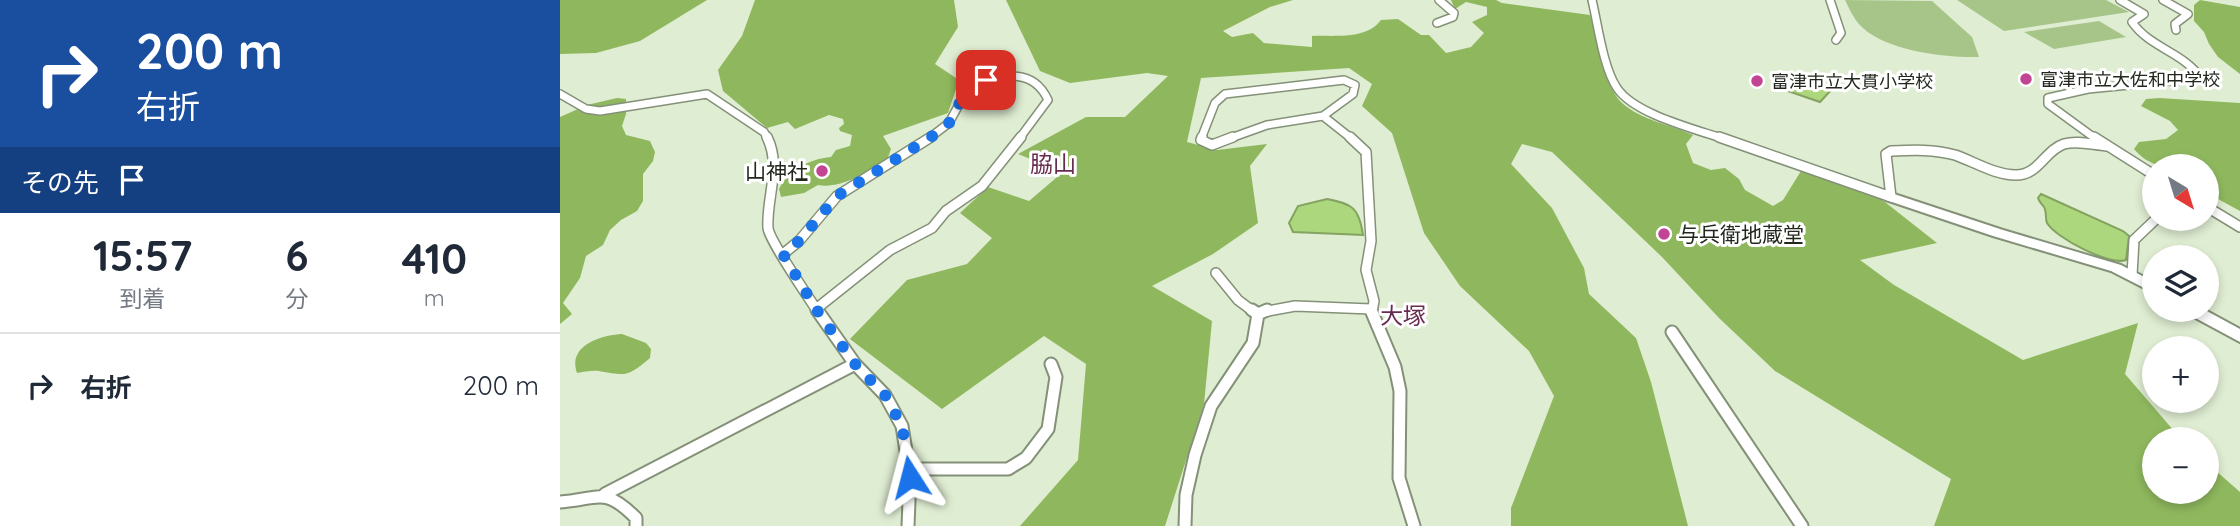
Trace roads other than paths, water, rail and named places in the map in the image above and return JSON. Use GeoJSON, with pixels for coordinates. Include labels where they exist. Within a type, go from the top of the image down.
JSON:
{"type":"FeatureCollection","features":[{"type":"Feature","properties":{"kind":"street"},"geometry":{"type":"LineString","coordinates":[[1437,23],[1453,17],[1454,13],[1439,0]]}},
{"type":"Feature","properties":{"kind":"street"},"geometry":{"type":"LineString","coordinates":[[1592,0],[1609,68],[1617,88],[1629,100],[1671,121],[1891,197],[2132,275],[2142,281]]}},
{"type":"Feature","properties":{"kind":"street"},"geometry":{"type":"LineString","coordinates":[[1830,0],[1841,33],[1836,40]]}},
{"type":"Feature","properties":{"kind":"street"},"geometry":{"type":"LineString","coordinates":[[2120,0],[2141,10],[2144,15],[2133,22],[2143,35],[2182,57],[2201,78],[2088,89],[2048,98],[2048,104],[2060,115],[2142,168]]}},
{"type":"Feature","properties":{"kind":"street"},"geometry":{"type":"LineString","coordinates":[[2164,0],[2188,13],[2175,24],[2176,30]]}},
{"type":"Feature","properties":{"kind":"street"},"geometry":{"type":"LineString","coordinates":[[783,254],[799,241],[837,196],[949,123],[969,86],[1017,76],[1033,79],[1046,91],[1048,100],[1045,107],[982,186],[946,211],[932,228],[890,250],[816,309]]}},
{"type":"Feature","properties":{"kind":"street"},"geometry":{"type":"LineString","coordinates":[[1323,116],[1353,93],[1355,85],[1351,81],[1293,84],[1225,94],[1215,103],[1201,140],[1212,145],[1268,125],[1323,116],[1339,125],[1346,135],[1366,152],[1371,241],[1366,270],[1374,301],[1370,309]]}},
{"type":"Feature","properties":{"kind":"street"},"geometry":{"type":"LineString","coordinates":[[560,94],[586,109],[600,111],[706,94],[764,132],[771,144],[774,184],[768,230],[816,309],[855,364],[885,395],[902,426],[909,469],[908,526]]}},
{"type":"Feature","properties":{"kind":"street"},"geometry":{"type":"LineString","coordinates":[[1891,197],[1886,154],[1891,150],[1950,154],[1984,168],[2017,175],[2029,173],[2038,167],[2061,144],[2072,142],[2107,146]]}},
{"type":"Feature","properties":{"kind":"street"},"geometry":{"type":"LineString","coordinates":[[2219,214],[2240,227]]}},
{"type":"Feature","properties":{"kind":"street"},"geometry":{"type":"LineString","coordinates":[[2132,275],[2134,240],[2143,231]]}},
{"type":"Feature","properties":{"kind":"street"},"geometry":{"type":"LineString","coordinates":[[1216,273],[1238,300],[1258,314]]}},
{"type":"Feature","properties":{"kind":"street"},"geometry":{"type":"LineString","coordinates":[[1185,526],[1186,495],[1211,406],[1253,343],[1258,314],[1265,309],[1294,307],[1370,309]]}},
{"type":"Feature","properties":{"kind":"street"},"geometry":{"type":"LineString","coordinates":[[1370,309],[1395,366],[1400,391],[1399,478],[1414,526]]}},
{"type":"Feature","properties":{"kind":"street"},"geometry":{"type":"LineString","coordinates":[[2215,322],[2240,336]]}},
{"type":"Feature","properties":{"kind":"street"},"geometry":{"type":"LineString","coordinates":[[1672,332],[1802,526]]}},
{"type":"Feature","properties":{"kind":"street"},"geometry":{"type":"LineString","coordinates":[[560,502],[605,494],[855,364]]}},
{"type":"Feature","properties":{"kind":"street"},"geometry":{"type":"LineString","coordinates":[[909,469],[991,471],[1008,469],[1026,458],[1048,429],[1056,377],[1051,364]]}},
{"type":"Feature","properties":{"kind":"street"},"geometry":{"type":"LineString","coordinates":[[605,494],[626,506],[636,518],[636,526]]}},
{"type":"Feature","properties":{"kind":"place","name":"富津市立大佐和中学校"},"geometry":{"type":"Point","coordinates":[2026,79]}},
{"type":"Feature","properties":{"kind":"place","name":"富津市立大貫小学校"},"geometry":{"type":"Point","coordinates":[1757,81]}},
{"type":"Feature","properties":{"kind":"place","name":"山神社"},"geometry":{"type":"Point","coordinates":[822,171]}},
{"type":"Feature","properties":{"kind":"place","name":"与兵衛地蔵堂"},"geometry":{"type":"Point","coordinates":[1664,234]}},
{"type":"Feature","properties":{"kind":"district","name":"脇山"},"geometry":{"type":"Point","coordinates":[1053,163]}},
{"type":"Feature","properties":{"kind":"district","name":"大塚"},"geometry":{"type":"Point","coordinates":[1403,315]}}]}
